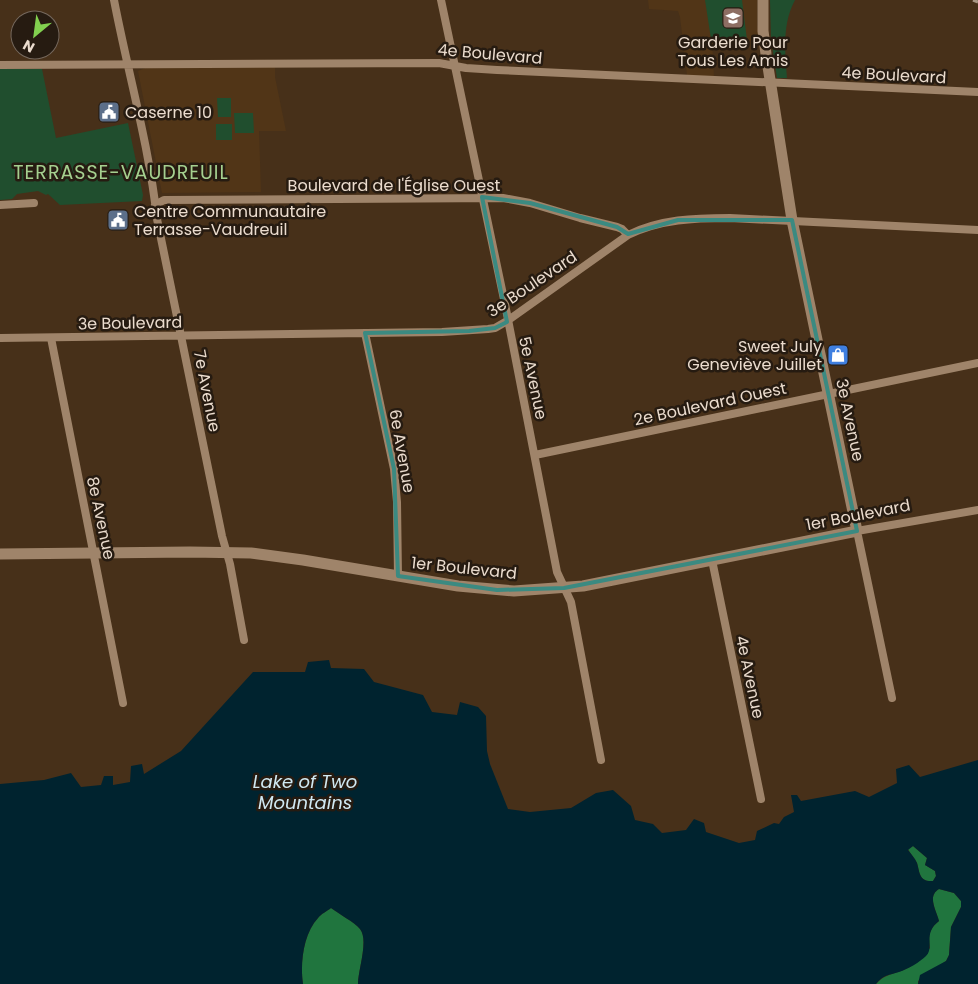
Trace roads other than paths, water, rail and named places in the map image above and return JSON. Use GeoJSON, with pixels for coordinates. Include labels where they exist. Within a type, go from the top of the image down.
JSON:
{"type":"FeatureCollection","features":[{"type":"Feature","properties":{"kind":"street","name":"7e Avenue"},"geometry":{"type":"LineString","coordinates":[[114,0],[138,112],[158,225],[230,564],[244,640]]}},
{"type":"Feature","properties":{"kind":"street","name":"5e Avenue"},"geometry":{"type":"LineString","coordinates":[[441,0],[535,455],[557,572],[571,602],[601,760]]}},
{"type":"Feature","properties":{"kind":"street","name":"3e Avenue"},"geometry":{"type":"LineString","coordinates":[[763,0],[763,31],[792,220],[892,698]]}},
{"type":"Feature","properties":{"kind":"street","name":"4e Boulevard"},"geometry":{"type":"LineString","coordinates":[[0,65],[439,63],[466,68],[547,73],[978,92]]}},
{"type":"Feature","properties":{"kind":"street","name":"Boulevard de l'Église Ouest"},"geometry":{"type":"LineString","coordinates":[[155,205],[164,200],[503,198],[530,203],[617,227],[628,235]]}},
{"type":"Feature","properties":{"kind":"street"},"geometry":{"type":"LineString","coordinates":[[0,205],[34,203]]}},
{"type":"Feature","properties":{"kind":"street","name":"3e Boulevard"},"geometry":{"type":"LineString","coordinates":[[0,338],[469,331],[495,328],[507,321],[628,235],[650,225],[678,220],[730,218],[978,230]]}},
{"type":"Feature","properties":{"kind":"street","name":"6e Avenue"},"geometry":{"type":"LineString","coordinates":[[365,333],[394,469],[397,502],[398,576]]}},
{"type":"Feature","properties":{"kind":"street","name":"8e Avenue"},"geometry":{"type":"LineString","coordinates":[[51,338],[124,703]]}},
{"type":"Feature","properties":{"kind":"street","name":"2e Boulevard Ouest"},"geometry":{"type":"LineString","coordinates":[[535,455],[978,363]]}},
{"type":"Feature","properties":{"kind":"street","name":"1er Boulevard"},"geometry":{"type":"LineString","coordinates":[[0,554],[226,552],[272,555],[458,586],[497,590],[533,590],[583,586],[858,531],[978,510]]}},
{"type":"Feature","properties":{"kind":"street","name":"4e Avenue"},"geometry":{"type":"LineString","coordinates":[[712,560],[761,799]]}},
{"type":"Feature","properties":{"kind":"water","name":"Lake of Two Mountains"},"geometry":{"type":"Polygon","coordinates":[[[329,660],[331,668],[364,669],[374,682],[423,695],[432,712],[457,715],[460,702],[478,707],[486,716],[487,751],[490,764],[508,809],[530,812],[571,808],[596,793],[613,790],[631,806],[635,820],[653,824],[662,833],[686,830],[694,819],[704,823],[706,832],[739,843],[755,840],[757,831],[774,823],[779,824],[784,817],[794,812],[791,795],[797,795],[801,801],[855,791],[869,797],[897,783],[896,769],[909,765],[920,777],[978,760],[978,984],[918,984],[920,975],[946,961],[949,955],[951,927],[961,907],[961,901],[954,893],[939,889],[935,892],[933,899],[939,921],[931,931],[929,949],[926,956],[902,971],[884,977],[876,984],[358,984],[363,948],[362,934],[360,929],[331,908],[319,917],[309,932],[302,959],[303,984],[0,984],[0,784],[44,780],[71,773],[81,787],[101,785],[104,776],[113,776],[113,785],[130,782],[131,766],[142,764],[144,774],[181,751],[253,672],[305,672],[308,662],[329,660]],[[913,846],[908,850],[916,861],[923,878],[933,881],[936,876],[935,871],[925,865],[927,858],[913,846]]]}},
{"type":"Feature","properties":{"kind":"railway"},"geometry":{"type":"LineString","coordinates":[[973,0],[978,2]]}},
{"type":"Feature","properties":{"kind":"place","name":"Garderie Pour Tous Les Amis"},"geometry":{"type":"Point","coordinates":[733,18]}},
{"type":"Feature","properties":{"kind":"place","name":"Caserne 10"},"geometry":{"type":"Point","coordinates":[109,112]}},
{"type":"Feature","properties":{"kind":"place","name":"Centre Communautaire Terrasse-Vaudreuil"},"geometry":{"type":"Point","coordinates":[118,220]}},
{"type":"Feature","properties":{"kind":"place","name":"Sweet July Geneviève Juillet"},"geometry":{"type":"Point","coordinates":[838,355]}},
{"type":"Feature","properties":{"kind":"district","name":"TERRASSE-VAUDREUIL"},"geometry":{"type":"Point","coordinates":[121,172]}}]}
